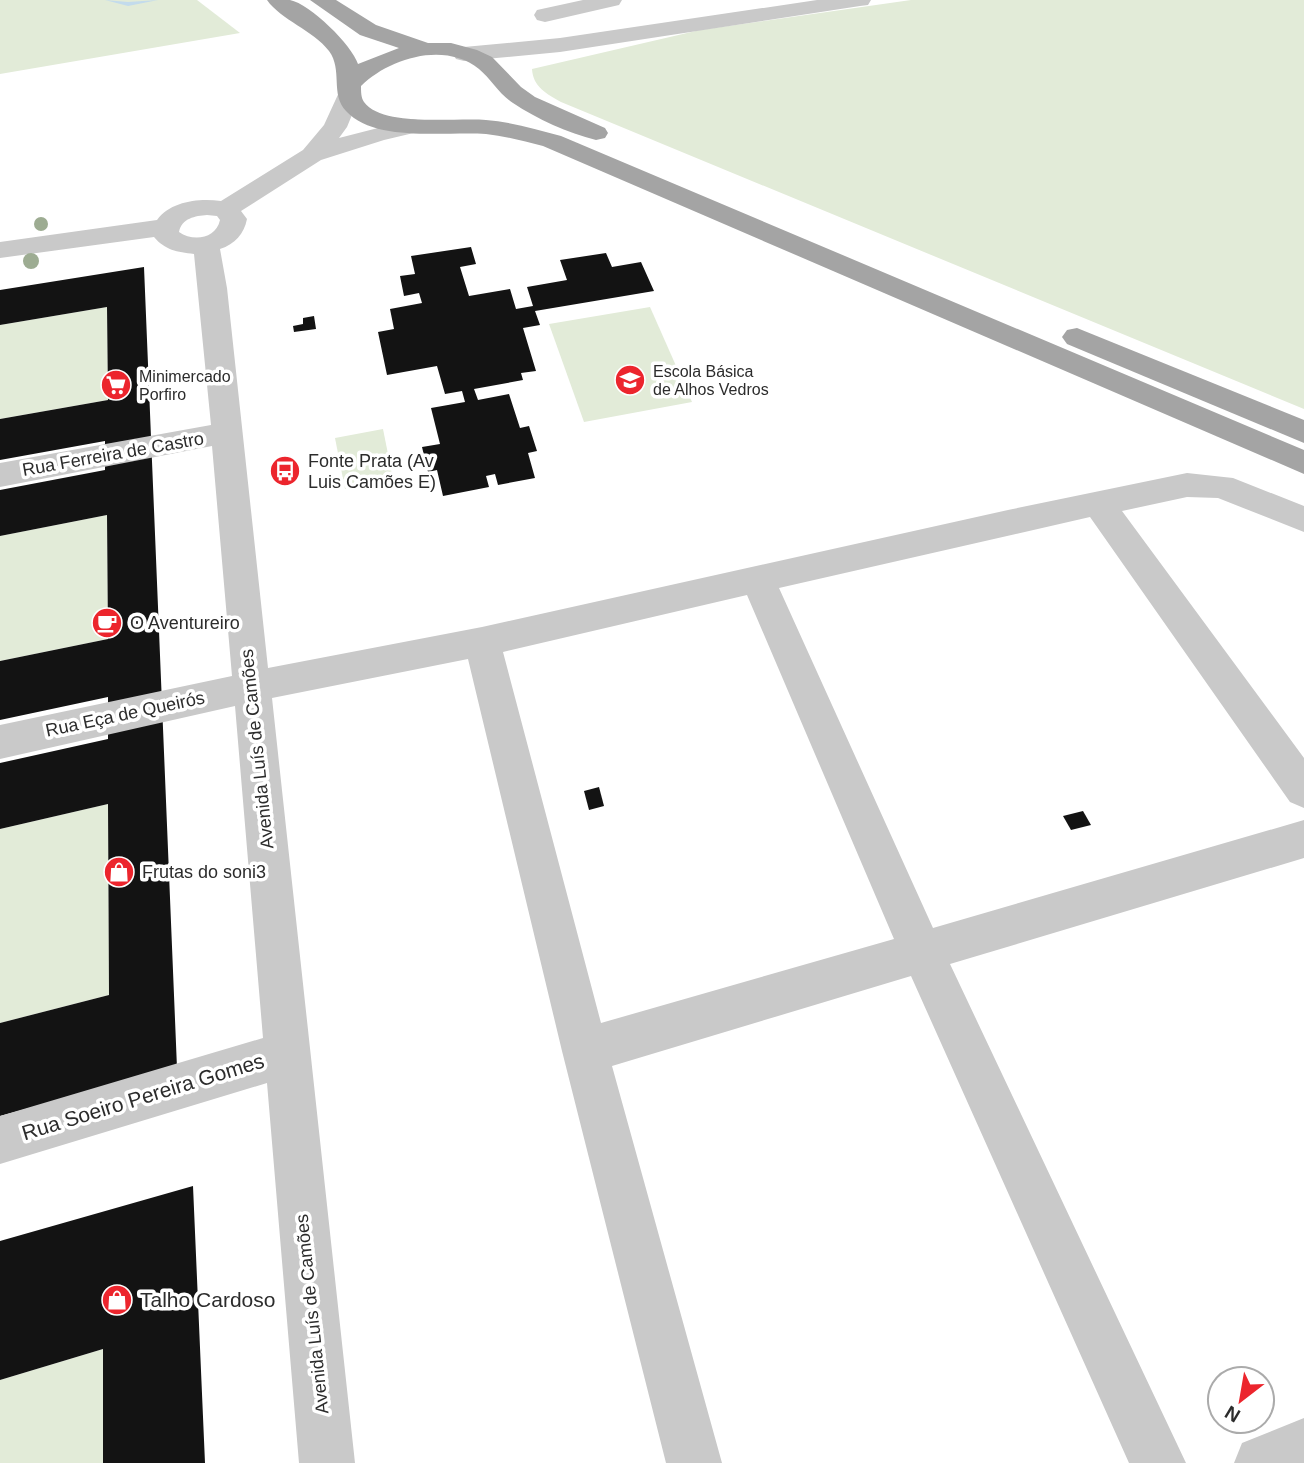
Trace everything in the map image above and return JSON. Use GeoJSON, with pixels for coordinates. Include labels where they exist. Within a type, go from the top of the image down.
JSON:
{"type":"FeatureCollection","features":[{"type":"Feature","properties":{"kind":"main road"},"geometry":{"type":"LineString","coordinates":[[278,0],[325,35],[344,55],[349,68],[349,88],[354,105],[367,116],[388,123],[485,127],[552,141],[1304,463]]}},
{"type":"Feature","properties":{"kind":"main road"},"geometry":{"type":"LineString","coordinates":[[321,0],[368,30],[426,50]]}},
{"type":"Feature","properties":{"kind":"main road"},"geometry":{"type":"LineString","coordinates":[[349,88],[360,71],[378,60],[401,53],[426,50],[464,54],[483,62],[491,90]]}},
{"type":"Feature","properties":{"kind":"main road"},"geometry":{"type":"LineString","coordinates":[[424,125],[456,120],[491,90]]}},
{"type":"Feature","properties":{"kind":"main road"},"geometry":{"type":"LineString","coordinates":[[491,90],[518,96],[546,111],[904,264]]}},
{"type":"Feature","properties":{"kind":"main road"},"geometry":{"type":"LineString","coordinates":[[1058,329],[1304,432]]}},
{"type":"Feature","properties":{"kind":"street"},"geometry":{"type":"LineString","coordinates":[[545,15],[611,0]]}},
{"type":"Feature","properties":{"kind":"street"},"geometry":{"type":"LineString","coordinates":[[464,54],[560,46],[860,0]]}},
{"type":"Feature","properties":{"kind":"street"},"geometry":{"type":"LineString","coordinates":[[684,8],[702,25]]}},
{"type":"Feature","properties":{"kind":"street"},"geometry":{"type":"LineString","coordinates":[[491,90],[560,46]]}},
{"type":"Feature","properties":{"kind":"street"},"geometry":{"type":"LineString","coordinates":[[312,155],[335,127],[349,88]]}},
{"type":"Feature","properties":{"kind":"street"},"geometry":{"type":"LineString","coordinates":[[225,210],[312,155],[377,134],[424,125]]}},
{"type":"Feature","properties":{"kind":"street"},"geometry":{"type":"LineString","coordinates":[[207,206],[225,210],[234,219],[231,231],[206,245],[184,246],[175,243],[166,233],[170,221],[186,211],[207,206]]}},
{"type":"Feature","properties":{"kind":"street"},"geometry":{"type":"LineString","coordinates":[[0,250],[166,227]]}},
{"type":"Feature","properties":{"kind":"street","name":"Avenida Luís de Camões"},"geometry":{"type":"LineString","coordinates":[[206,245],[213,288],[327,1463]]}},
{"type":"Feature","properties":{"kind":"street","name":"Rua Ferreira de Castro"},"geometry":{"type":"LineString","coordinates":[[0,475],[226,433]]}},
{"type":"Feature","properties":{"kind":"street","name":"Rua Eça de Queirós"},"geometry":{"type":"LineString","coordinates":[[0,741],[251,687],[482,642],[1099,504],[1205,483],[1245,494],[1304,520]]}},
{"type":"Feature","properties":{"kind":"street"},"geometry":{"type":"LineString","coordinates":[[1099,504],[1304,790]]}},
{"type":"Feature","properties":{"kind":"street"},"geometry":{"type":"LineString","coordinates":[[758,579],[922,952],[1158,1463]]}},
{"type":"Feature","properties":{"kind":"street"},"geometry":{"type":"LineString","coordinates":[[482,642],[585,1051],[694,1463]]}},
{"type":"Feature","properties":{"kind":"street"},"geometry":{"type":"LineString","coordinates":[[585,1051],[1304,839]]}},
{"type":"Feature","properties":{"kind":"street","name":"Rua Soeiro Pereira Gomes"},"geometry":{"type":"LineString","coordinates":[[0,1140],[286,1054]]}},
{"type":"Feature","properties":{"kind":"street"},"geometry":{"type":"LineString","coordinates":[[1262,1463],[1304,1446]]}},
{"type":"Feature","properties":{"kind":"green space"},"geometry":{"type":"Polygon","coordinates":[[[0,0],[197,0],[240,33],[0,74],[0,0]]]}},
{"type":"Feature","properties":{"kind":"green space"},"geometry":{"type":"Polygon","coordinates":[[[911,0],[1304,0],[1304,409],[561,102],[542,89],[533,75],[532,69],[700,30],[911,0]]]}},
{"type":"Feature","properties":{"kind":"green space"},"geometry":{"type":"Polygon","coordinates":[[[107,307],[108,400],[0,419],[0,325],[107,307]]]}},
{"type":"Feature","properties":{"kind":"green space"},"geometry":{"type":"Polygon","coordinates":[[[650,307],[692,402],[584,422],[549,324],[650,307]]]}},
{"type":"Feature","properties":{"kind":"green space"},"geometry":{"type":"Polygon","coordinates":[[[383,429],[393,479],[345,489],[335,438],[383,429]]]}},
{"type":"Feature","properties":{"kind":"green space"},"geometry":{"type":"Polygon","coordinates":[[[107,515],[108,639],[0,661],[0,536],[107,515]]]}},
{"type":"Feature","properties":{"kind":"green space"},"geometry":{"type":"Polygon","coordinates":[[[108,804],[109,995],[0,1023],[0,829],[108,804]]]}},
{"type":"Feature","properties":{"kind":"green space"},"geometry":{"type":"Polygon","coordinates":[[[103,1349],[103,1463],[0,1463],[0,1380],[103,1349]]]}},
{"type":"Feature","properties":{"kind":"building"},"geometry":{"type":"Polygon","coordinates":[[[471,247],[476,264],[460,267],[469,296],[510,289],[516,309],[533,306],[527,287],[567,280],[560,260],[606,253],[612,267],[641,262],[654,291],[535,311],[540,325],[523,328],[536,371],[521,373],[523,380],[474,389],[478,400],[509,394],[520,428],[529,426],[537,451],[528,453],[535,478],[498,485],[495,474],[486,476],[489,487],[443,496],[437,470],[428,472],[422,447],[440,444],[431,408],[465,402],[462,391],[445,394],[437,366],[387,375],[378,332],[394,329],[390,309],[422,303],[419,293],[404,296],[400,276],[415,274],[411,256],[471,247]]]}},
{"type":"Feature","properties":{"kind":"building"},"geometry":{"type":"Polygon","coordinates":[[[144,267],[177,1068],[0,1116],[0,1023],[109,995],[108,804],[0,829],[0,763],[108,739],[108,697],[0,720],[0,661],[108,639],[107,515],[0,536],[0,490],[105,470],[105,441],[0,460],[0,419],[108,400],[107,307],[0,325],[0,290],[144,267]]]}},
{"type":"Feature","properties":{"kind":"building"},"geometry":{"type":"Polygon","coordinates":[[[314,316],[316,329],[294,332],[293,326],[303,324],[303,318],[314,316]]]}},
{"type":"Feature","properties":{"kind":"building"},"geometry":{"type":"Polygon","coordinates":[[[599,787],[604,806],[589,810],[584,791],[599,787]]]}},
{"type":"Feature","properties":{"kind":"building"},"geometry":{"type":"Polygon","coordinates":[[[1083,811],[1091,825],[1071,830],[1063,816],[1083,811]]]}},
{"type":"Feature","properties":{"kind":"building"},"geometry":{"type":"Polygon","coordinates":[[[193,1186],[205,1463],[103,1463],[103,1349],[0,1380],[0,1241],[193,1186]]]}},
{"type":"Feature","properties":{"kind":"waterway"},"geometry":{"type":"LineString","coordinates":[[108,0],[128,4],[155,0]]}},
{"type":"Feature","properties":{"kind":"place","name":"Escola Básica de Alhos Vedros"},"geometry":{"type":"Point","coordinates":[630,380]}},
{"type":"Feature","properties":{"kind":"place","name":"Minimercado Porfiro"},"geometry":{"type":"Point","coordinates":[116,385]}},
{"type":"Feature","properties":{"kind":"place","name":"Fonte Prata (Av Luis Camões E)"},"geometry":{"type":"Point","coordinates":[285,471]}},
{"type":"Feature","properties":{"kind":"place","name":"O Aventureiro"},"geometry":{"type":"Point","coordinates":[107,623]}},
{"type":"Feature","properties":{"kind":"place","name":"Frutas do soni3"},"geometry":{"type":"Point","coordinates":[119,872]}},
{"type":"Feature","properties":{"kind":"place","name":"Talho Cardoso"},"geometry":{"type":"Point","coordinates":[117,1300]}}]}
